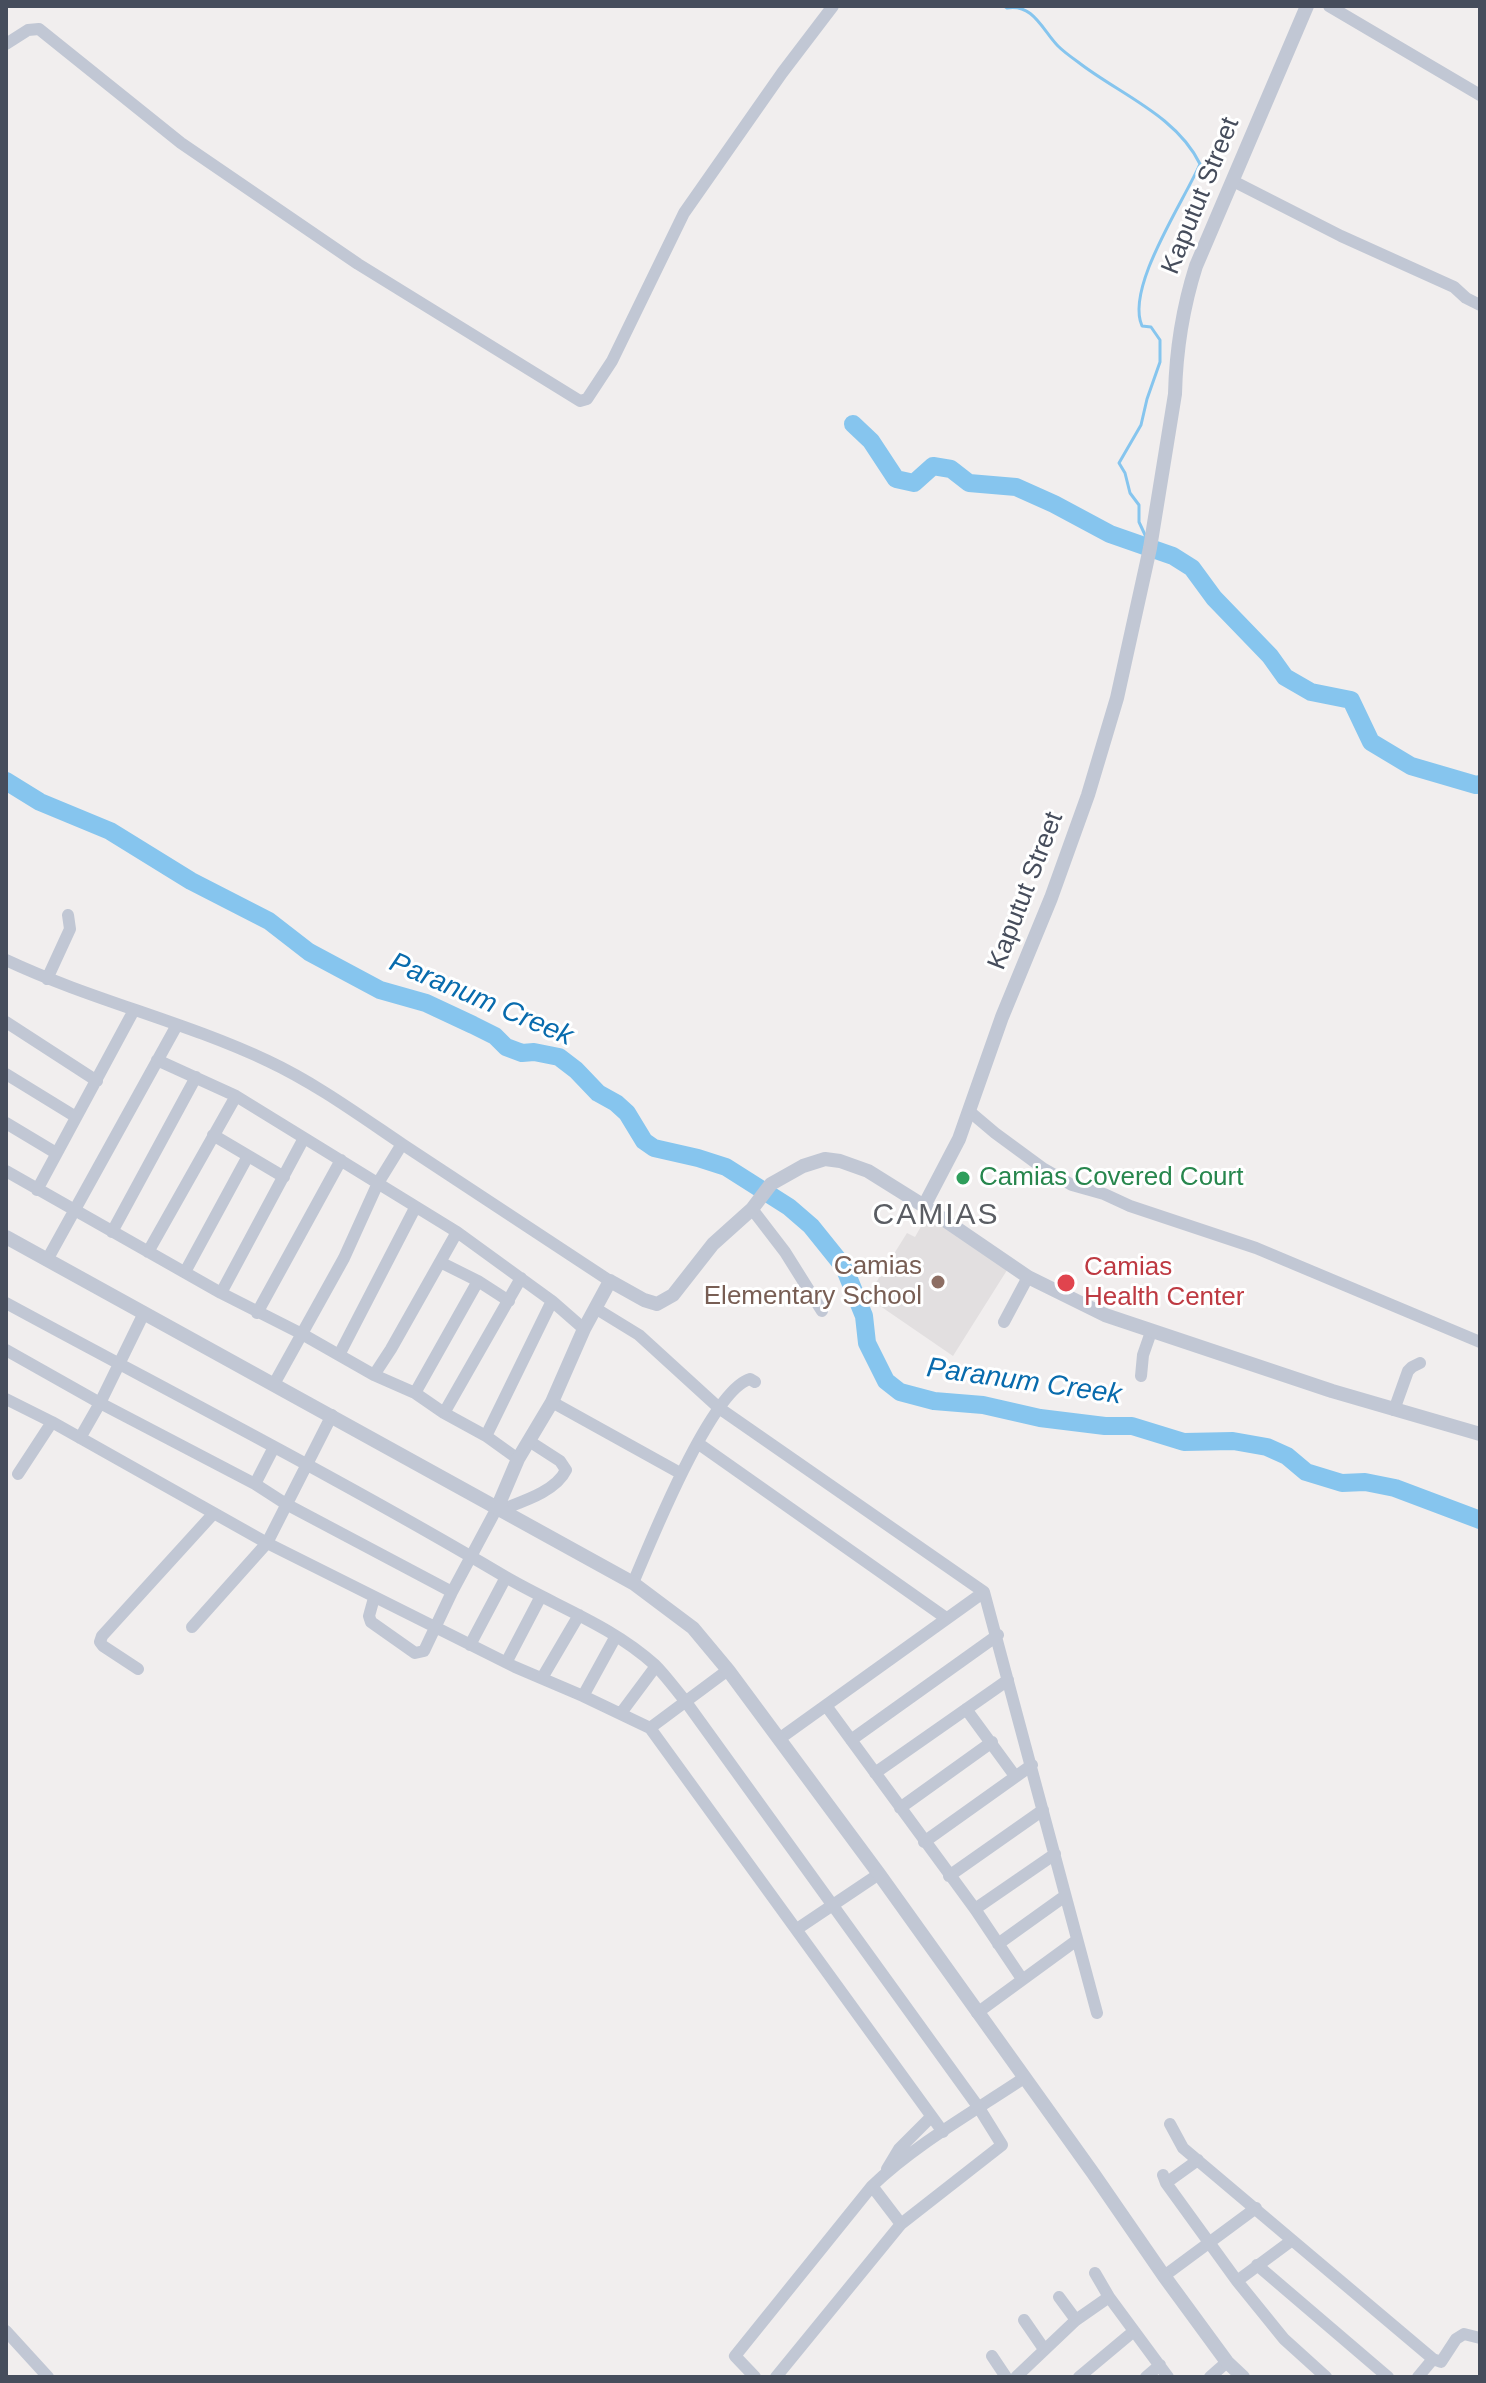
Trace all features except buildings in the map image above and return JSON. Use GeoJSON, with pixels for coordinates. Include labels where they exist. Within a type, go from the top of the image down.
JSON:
{"type":"FeatureCollection","features":[{"type":"Feature","properties":{"kind":"street"},"geometry":{"type":"LineString","coordinates":[[6,44],[28,30],[39,29],[206,160],[358,264],[580,401],[587,399],[612,361],[684,213],[833,6]]}},
{"type":"Feature","properties":{"kind":"street","name":"Kaputut Street"},"geometry":{"type":"LineString","coordinates":[[924,1206],[959,1139],[1002,1017],[1051,898],[1088,795],[1117,698],[1152,538],[1188,292],[1196,266],[1307,6]]}},
{"type":"Feature","properties":{"kind":"street"},"geometry":{"type":"LineString","coordinates":[[1329,6],[1480,95]]}},
{"type":"Feature","properties":{"kind":"street"},"geometry":{"type":"LineString","coordinates":[[1233,181],[1341,236],[1454,287],[1480,305]]}},
{"type":"Feature","properties":{"kind":"street"},"geometry":{"type":"LineString","coordinates":[[47,979],[70,929],[68,915]]}},
{"type":"Feature","properties":{"kind":"street"},"geometry":{"type":"LineString","coordinates":[[6,960],[47,979],[268,1061],[348,1107],[610,1281],[644,1300],[657,1304],[673,1295],[713,1244],[771,1184],[803,1166],[825,1159],[840,1161],[868,1171],[1028,1277],[1105,1315],[1394,1410],[1480,1434]]}},
{"type":"Feature","properties":{"kind":"street"},"geometry":{"type":"LineString","coordinates":[[37,1190],[134,1010]]}},
{"type":"Feature","properties":{"kind":"street"},"geometry":{"type":"LineString","coordinates":[[6,1022],[97,1081]]}},
{"type":"Feature","properties":{"kind":"street"},"geometry":{"type":"LineString","coordinates":[[47,1260],[177,1025]]}},
{"type":"Feature","properties":{"kind":"street"},"geometry":{"type":"LineString","coordinates":[[157,1060],[236,1096],[457,1232],[552,1301],[584,1329]]}},
{"type":"Feature","properties":{"kind":"street"},"geometry":{"type":"LineString","coordinates":[[6,1074],[76,1117]]}},
{"type":"Feature","properties":{"kind":"street"},"geometry":{"type":"LineString","coordinates":[[112,1232],[196,1077]]}},
{"type":"Feature","properties":{"kind":"street"},"geometry":{"type":"LineString","coordinates":[[148,1252],[236,1096]]}},
{"type":"Feature","properties":{"kind":"street"},"geometry":{"type":"LineString","coordinates":[[969,1111],[1032,1160],[1072,1185],[1256,1248],[1480,1342]]}},
{"type":"Feature","properties":{"kind":"street"},"geometry":{"type":"LineString","coordinates":[[6,1123],[56,1153]]}},
{"type":"Feature","properties":{"kind":"street"},"geometry":{"type":"LineString","coordinates":[[213,1135],[284,1177]]}},
{"type":"Feature","properties":{"kind":"street"},"geometry":{"type":"LineString","coordinates":[[221,1293],[304,1138]]}},
{"type":"Feature","properties":{"kind":"street"},"geometry":{"type":"LineString","coordinates":[[274,1384],[344,1258],[378,1183],[402,1144]]}},
{"type":"Feature","properties":{"kind":"street"},"geometry":{"type":"LineString","coordinates":[[185,1272],[248,1156]]}},
{"type":"Feature","properties":{"kind":"street"},"geometry":{"type":"LineString","coordinates":[[257,1313],[341,1160]]}},
{"type":"Feature","properties":{"kind":"street"},"geometry":{"type":"LineString","coordinates":[[6,1171],[257,1313],[302,1334],[374,1375],[415,1393],[518,1459]]}},
{"type":"Feature","properties":{"kind":"street"},"geometry":{"type":"LineString","coordinates":[[754,1204],[822,1311]]}},
{"type":"Feature","properties":{"kind":"street"},"geometry":{"type":"LineString","coordinates":[[339,1355],[415,1208]]}},
{"type":"Feature","properties":{"kind":"street"},"geometry":{"type":"LineString","coordinates":[[374,1375],[457,1232]]}},
{"type":"Feature","properties":{"kind":"street"},"geometry":{"type":"LineString","coordinates":[[6,1237],[633,1583],[693,1628],[728,1670],[879,1874],[1164,2276],[1227,2362],[1243,2377]]}},
{"type":"Feature","properties":{"kind":"street"},"geometry":{"type":"LineString","coordinates":[[440,1262],[509,1301]]}},
{"type":"Feature","properties":{"kind":"street"},"geometry":{"type":"LineString","coordinates":[[1004,1322],[1028,1277]]}},
{"type":"Feature","properties":{"kind":"street"},"geometry":{"type":"LineString","coordinates":[[444,1413],[521,1278]]}},
{"type":"Feature","properties":{"kind":"street"},"geometry":{"type":"LineString","coordinates":[[415,1393],[478,1281]]}},
{"type":"Feature","properties":{"kind":"street"},"geometry":{"type":"LineString","coordinates":[[374,1598],[369,1616],[371,1622],[415,1653],[424,1651],[452,1592],[500,1508],[518,1459],[552,1402],[584,1329],[610,1281]]}},
{"type":"Feature","properties":{"kind":"street"},"geometry":{"type":"LineString","coordinates":[[486,1436],[552,1301]]}},
{"type":"Feature","properties":{"kind":"street"},"geometry":{"type":"LineString","coordinates":[[6,1303],[579,1615],[616,1636],[656,1666],[686,1702],[979,2108],[1002,2145],[901,2224],[776,2377]]}},
{"type":"Feature","properties":{"kind":"street"},"geometry":{"type":"LineString","coordinates":[[595,1308],[639,1335],[719,1408],[984,1592],[1097,2013]]}},
{"type":"Feature","properties":{"kind":"street"},"geometry":{"type":"LineString","coordinates":[[80,1438],[144,1313]]}},
{"type":"Feature","properties":{"kind":"street"},"geometry":{"type":"LineString","coordinates":[[1141,1376],[1143,1355],[1151,1332]]}},
{"type":"Feature","properties":{"kind":"street"},"geometry":{"type":"LineString","coordinates":[[6,1350],[452,1592]]}},
{"type":"Feature","properties":{"kind":"street"},"geometry":{"type":"LineString","coordinates":[[1394,1410],[1408,1371],[1420,1363]]}},
{"type":"Feature","properties":{"kind":"street"},"geometry":{"type":"LineString","coordinates":[[633,1583],[680,1473],[719,1408],[743,1381],[750,1379],[755,1382]]}},
{"type":"Feature","properties":{"kind":"street"},"geometry":{"type":"LineString","coordinates":[[6,1399],[267,1543],[374,1598],[650,1728],[943,2132]]}},
{"type":"Feature","properties":{"kind":"street"},"geometry":{"type":"LineString","coordinates":[[552,1402],[680,1473]]}},
{"type":"Feature","properties":{"kind":"street"},"geometry":{"type":"LineString","coordinates":[[192,1627],[267,1543],[332,1415]]}},
{"type":"Feature","properties":{"kind":"street"},"geometry":{"type":"LineString","coordinates":[[18,1474],[52,1422]]}},
{"type":"Feature","properties":{"kind":"street"},"geometry":{"type":"LineString","coordinates":[[500,1508],[528,1499],[561,1480],[566,1470],[560,1461],[529,1441]]}},
{"type":"Feature","properties":{"kind":"street"},"geometry":{"type":"LineString","coordinates":[[699,1444],[946,1618]]}},
{"type":"Feature","properties":{"kind":"street"},"geometry":{"type":"LineString","coordinates":[[255,1484],[274,1447]]}},
{"type":"Feature","properties":{"kind":"street"},"geometry":{"type":"LineString","coordinates":[[138,1669],[103,1646],[100,1642],[102,1636],[214,1513]]}},
{"type":"Feature","properties":{"kind":"street"},"geometry":{"type":"LineString","coordinates":[[470,1645],[506,1577]]}},
{"type":"Feature","properties":{"kind":"street"},"geometry":{"type":"LineString","coordinates":[[779,1739],[984,1592]]}},
{"type":"Feature","properties":{"kind":"street"},"geometry":{"type":"LineString","coordinates":[[507,1661],[541,1596]]}},
{"type":"Feature","properties":{"kind":"street"},"geometry":{"type":"LineString","coordinates":[[542,1678],[579,1615]]}},
{"type":"Feature","properties":{"kind":"street"},"geometry":{"type":"LineString","coordinates":[[851,1740],[998,1635]]}},
{"type":"Feature","properties":{"kind":"street"},"geometry":{"type":"LineString","coordinates":[[583,1696],[616,1636]]}},
{"type":"Feature","properties":{"kind":"street"},"geometry":{"type":"LineString","coordinates":[[621,1713],[656,1666]]}},
{"type":"Feature","properties":{"kind":"street"},"geometry":{"type":"LineString","coordinates":[[650,1728],[728,1670]]}},
{"type":"Feature","properties":{"kind":"street"},"geometry":{"type":"LineString","coordinates":[[875,1773],[1008,1680]]}},
{"type":"Feature","properties":{"kind":"street"},"geometry":{"type":"LineString","coordinates":[[827,1707],[975,1909],[1022,1979]]}},
{"type":"Feature","properties":{"kind":"street"},"geometry":{"type":"LineString","coordinates":[[966,1709],[1015,1776]]}},
{"type":"Feature","properties":{"kind":"street"},"geometry":{"type":"LineString","coordinates":[[900,1808],[992,1742]]}},
{"type":"Feature","properties":{"kind":"street"},"geometry":{"type":"LineString","coordinates":[[924,1842],[1032,1765]]}},
{"type":"Feature","properties":{"kind":"street"},"geometry":{"type":"LineString","coordinates":[[949,1876],[1043,1810]]}},
{"type":"Feature","properties":{"kind":"street"},"geometry":{"type":"LineString","coordinates":[[975,1909],[1055,1854]]}},
{"type":"Feature","properties":{"kind":"street"},"geometry":{"type":"LineString","coordinates":[[797,1929],[879,1874]]}},
{"type":"Feature","properties":{"kind":"street"},"geometry":{"type":"LineString","coordinates":[[998,1944],[1065,1896]]}},
{"type":"Feature","properties":{"kind":"street"},"geometry":{"type":"LineString","coordinates":[[977,2013],[1077,1940]]}},
{"type":"Feature","properties":{"kind":"street"},"geometry":{"type":"LineString","coordinates":[[755,2377],[735,2356],[872,2186],[943,2132],[1024,2078]]}},
{"type":"Feature","properties":{"kind":"street"},"geometry":{"type":"LineString","coordinates":[[885,2174],[899,2149],[931,2117]]}},
{"type":"Feature","properties":{"kind":"street"},"geometry":{"type":"LineString","coordinates":[[1170,2124],[1179,2144],[1433,2359],[1441,2362],[1456,2339],[1464,2334],[1480,2338]]}},
{"type":"Feature","properties":{"kind":"street"},"geometry":{"type":"LineString","coordinates":[[1198,2160],[1165,2179],[1237,2281],[1284,2339],[1326,2377]]}},
{"type":"Feature","properties":{"kind":"street"},"geometry":{"type":"LineString","coordinates":[[872,2186],[901,2224]]}},
{"type":"Feature","properties":{"kind":"street"},"geometry":{"type":"LineString","coordinates":[[1164,2276],[1256,2208]]}},
{"type":"Feature","properties":{"kind":"street"},"geometry":{"type":"LineString","coordinates":[[1237,2281],[1291,2241]]}},
{"type":"Feature","properties":{"kind":"street"},"geometry":{"type":"LineString","coordinates":[[1257,2265],[1388,2377]]}},
{"type":"Feature","properties":{"kind":"street"},"geometry":{"type":"LineString","coordinates":[[1095,2273],[1168,2377]]}},
{"type":"Feature","properties":{"kind":"street"},"geometry":{"type":"LineString","coordinates":[[1059,2297],[1076,2320]]}},
{"type":"Feature","properties":{"kind":"street"},"geometry":{"type":"LineString","coordinates":[[1016,2377],[1076,2320],[1109,2297]]}},
{"type":"Feature","properties":{"kind":"street"},"geometry":{"type":"LineString","coordinates":[[1024,2320],[1044,2349]]}},
{"type":"Feature","properties":{"kind":"street"},"geometry":{"type":"LineString","coordinates":[[6,2331],[48,2377]]}},
{"type":"Feature","properties":{"kind":"street"},"geometry":{"type":"LineString","coordinates":[[1079,2377],[1134,2331]]}},
{"type":"Feature","properties":{"kind":"street"},"geometry":{"type":"LineString","coordinates":[[992,2356],[1006,2377]]}},
{"type":"Feature","properties":{"kind":"street"},"geometry":{"type":"LineString","coordinates":[[1418,2377],[1433,2359]]}},
{"type":"Feature","properties":{"kind":"street"},"geometry":{"type":"LineString","coordinates":[[1210,2377],[1227,2362]]}},
{"type":"Feature","properties":{"kind":"street"},"geometry":{"type":"LineString","coordinates":[[1146,2377],[1160,2365]]}},
{"type":"Feature","properties":{"kind":"shaded area","name":"Camias Elementary School"},"geometry":{"type":"Polygon","coordinates":[[[928,1214],[1009,1267],[953,1356],[867,1297],[907,1233],[915,1237],[928,1214]]]}},
{"type":"Feature","properties":{"kind":"waterway"},"geometry":{"type":"LineString","coordinates":[[1004,6],[1031,14],[1065,52],[1162,119],[1190,147],[1200,164],[1149,268],[1139,310],[1142,326],[1151,327],[1160,340],[1160,362],[1141,425],[1119,463],[1130,493],[1139,505],[1139,522],[1146,537]]}},
{"type":"Feature","properties":{"kind":"waterway"},"geometry":{"type":"LineString","coordinates":[[853,424],[871,441],[896,479],[914,483],[933,466],[951,469],[969,483],[1016,487],[1110,534],[1173,556],[1192,568],[1214,598],[1270,656],[1285,677],[1311,692],[1351,700],[1371,742],[1411,766],[1480,784]]}},
{"type":"Feature","properties":{"kind":"waterway","name":"Paranum Creek"},"geometry":{"type":"LineString","coordinates":[[6,781],[40,802],[110,831],[191,881],[269,921],[309,952],[380,990],[426,1003],[495,1036],[506,1047],[522,1053],[559,1057],[598,1093],[627,1113],[644,1141],[654,1148],[726,1167],[789,1207],[811,1226],[844,1267],[864,1316],[867,1343],[886,1381],[900,1392],[934,1401],[983,1405],[1040,1418],[1132,1426],[1184,1442],[1233,1441],[1267,1447],[1287,1456],[1306,1472],[1342,1483],[1365,1482],[1395,1488],[1480,1520]]}},
{"type":"Feature","properties":{"kind":"place","name":"Camias Covered Court"},"geometry":{"type":"Point","coordinates":[963,1178]}},
{"type":"Feature","properties":{"kind":"place","name":"Camias Elementary School"},"geometry":{"type":"Point","coordinates":[938,1282]}},
{"type":"Feature","properties":{"kind":"place","name":"Camias Health Center"},"geometry":{"type":"Point","coordinates":[1066,1283]}},
{"type":"Feature","properties":{"kind":"district","name":"CAMIAS"},"geometry":{"type":"Point","coordinates":[936,1216]}}]}
